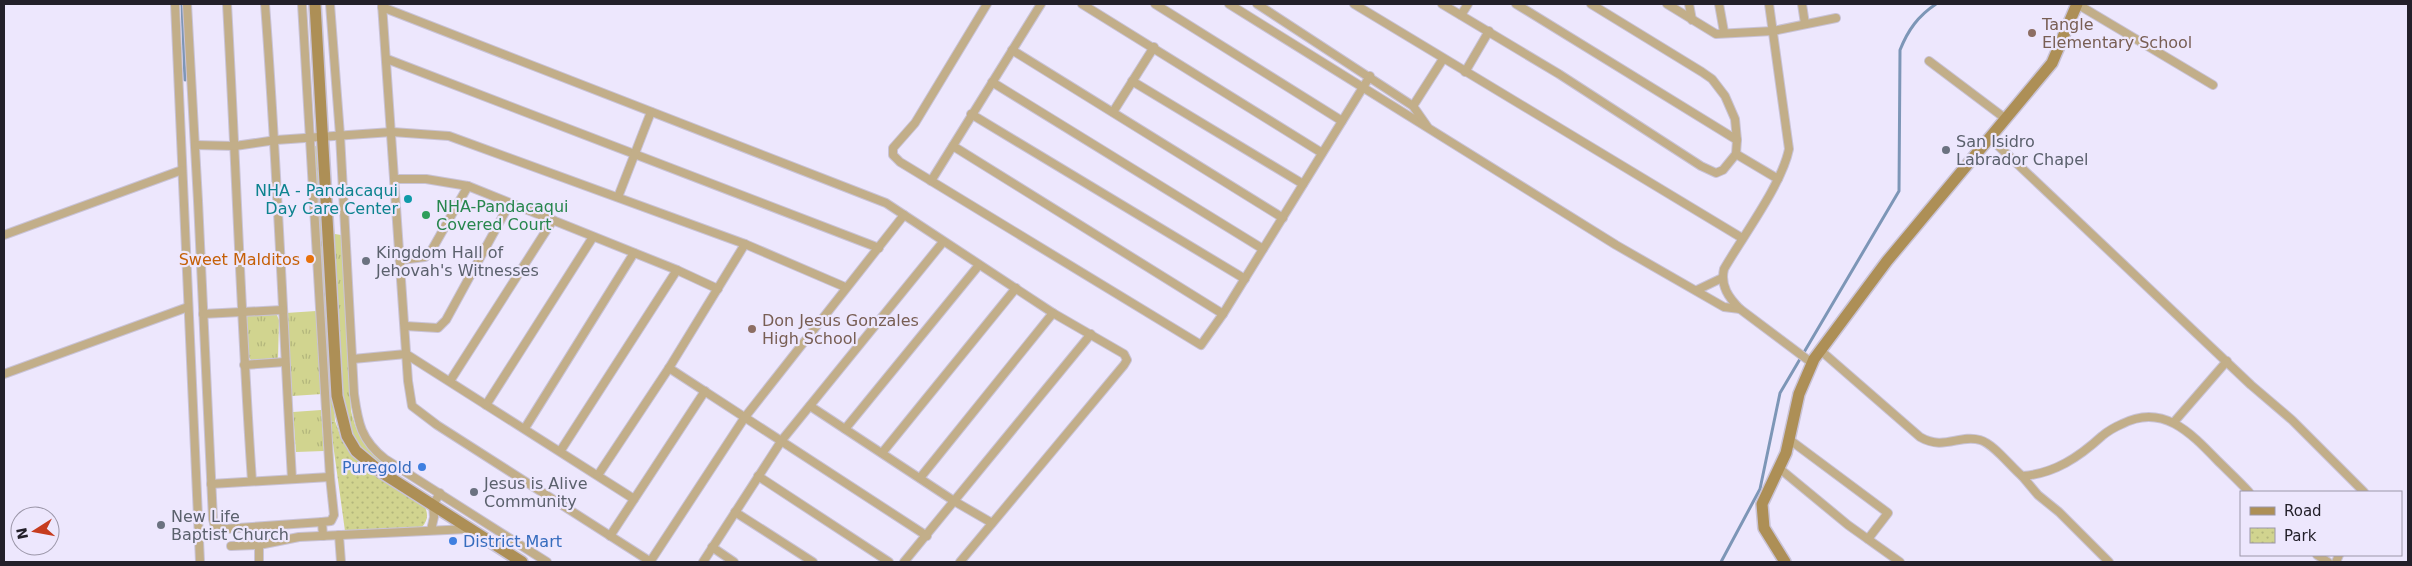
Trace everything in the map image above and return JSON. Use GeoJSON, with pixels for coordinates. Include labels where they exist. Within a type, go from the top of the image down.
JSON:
{"type":"FeatureCollection","features":[{"type":"Feature","properties":{"kind":"street"},"geometry":{"type":"LineString","coordinates":[[175,4],[200,562]]}},
{"type":"Feature","properties":{"kind":"street"},"geometry":{"type":"LineString","coordinates":[[187,4],[212,519],[215,527],[224,529],[330,521],[334,515],[330,477],[302,4]]}},
{"type":"Feature","properties":{"kind":"street"},"geometry":{"type":"LineString","coordinates":[[227,4],[244,311],[244,365],[252,481]]}},
{"type":"Feature","properties":{"kind":"street"},"geometry":{"type":"LineString","coordinates":[[265,4],[276,140],[282,310],[292,479]]}},
{"type":"Feature","properties":{"kind":"street"},"geometry":{"type":"LineString","coordinates":[[315,4],[338,396],[341,418],[347,436],[356,451],[381,472],[522,562]]}},
{"type":"Feature","properties":{"kind":"street"},"geometry":{"type":"LineString","coordinates":[[330,4],[340,135],[354,394],[362,433],[374,450],[385,459],[547,562]]}},
{"type":"Feature","properties":{"kind":"street"},"geometry":{"type":"LineString","coordinates":[[987,4],[915,123],[893,148],[893,155],[900,162],[1201,345],[1245,279],[1362,86],[1370,76]]}},
{"type":"Feature","properties":{"kind":"street"},"geometry":{"type":"LineString","coordinates":[[932,181],[971,114],[1040,4]]}},
{"type":"Feature","properties":{"kind":"street"},"geometry":{"type":"LineString","coordinates":[[1082,4],[1322,153]]}},
{"type":"Feature","properties":{"kind":"street"},"geometry":{"type":"LineString","coordinates":[[1155,4],[1342,121]]}},
{"type":"Feature","properties":{"kind":"street"},"geometry":{"type":"LineString","coordinates":[[1228,4],[1616,245],[1724,307],[1740,309]]}},
{"type":"Feature","properties":{"kind":"street"},"geometry":{"type":"LineString","coordinates":[[1257,4],[1370,76],[1413,106],[1428,128]]}},
{"type":"Feature","properties":{"kind":"street"},"geometry":{"type":"LineString","coordinates":[[1354,4],[1742,238]]}},
{"type":"Feature","properties":{"kind":"street"},"geometry":{"type":"LineString","coordinates":[[1442,4],[1489,31],[1708,170],[1716,173],[1723,170],[1736,154],[1737,140],[1731,107],[1712,79],[1591,4]]}},
{"type":"Feature","properties":{"kind":"street"},"geometry":{"type":"LineString","coordinates":[[1461,15],[1468,4]]}},
{"type":"Feature","properties":{"kind":"street"},"geometry":{"type":"LineString","coordinates":[[1516,4],[1737,140]]}},
{"type":"Feature","properties":{"kind":"street"},"geometry":{"type":"LineString","coordinates":[[1667,4],[1716,34],[1724,32],[1773,31],[1836,18]]}},
{"type":"Feature","properties":{"kind":"street"},"geometry":{"type":"LineString","coordinates":[[1689,4],[1692,20]]}},
{"type":"Feature","properties":{"kind":"street"},"geometry":{"type":"LineString","coordinates":[[1719,4],[1724,32]]}},
{"type":"Feature","properties":{"kind":"street"},"geometry":{"type":"LineString","coordinates":[[1769,4],[1789,149],[1786,162],[1778,179],[1742,238],[1724,270],[1722,278],[1732,301],[1740,309],[1809,360]]}},
{"type":"Feature","properties":{"kind":"street"},"geometry":{"type":"LineString","coordinates":[[1802,4],[1805,24]]}},
{"type":"Feature","properties":{"kind":"street"},"geometry":{"type":"LineString","coordinates":[[1785,562],[1764,528],[1762,504],[1790,440],[1799,394],[1809,360],[1820,350],[1887,261],[2052,63],[2077,4],[2213,85]]}},
{"type":"Feature","properties":{"kind":"street"},"geometry":{"type":"LineString","coordinates":[[904,215],[745,417],[650,562],[437,425],[412,406],[406,354],[396,179],[382,5],[651,112],[865,193],[886,203],[1053,313],[1124,354],[1127,360],[960,562]]}},
{"type":"Feature","properties":{"kind":"street"},"geometry":{"type":"LineString","coordinates":[[1466,72],[1489,31]]}},
{"type":"Feature","properties":{"kind":"street"},"geometry":{"type":"LineString","coordinates":[[1113,112],[1154,48]]}},
{"type":"Feature","properties":{"kind":"street"},"geometry":{"type":"LineString","coordinates":[[1012,50],[1283,218]]}},
{"type":"Feature","properties":{"kind":"street"},"geometry":{"type":"LineString","coordinates":[[1413,106],[1443,59]]}},
{"type":"Feature","properties":{"kind":"street"},"geometry":{"type":"LineString","coordinates":[[387,60],[879,248]]}},
{"type":"Feature","properties":{"kind":"street"},"geometry":{"type":"LineString","coordinates":[[1929,61],[2006,119]]}},
{"type":"Feature","properties":{"kind":"street"},"geometry":{"type":"LineString","coordinates":[[1132,81],[1304,184]]}},
{"type":"Feature","properties":{"kind":"street"},"geometry":{"type":"LineString","coordinates":[[992,82],[1262,249]]}},
{"type":"Feature","properties":{"kind":"street"},"geometry":{"type":"LineString","coordinates":[[618,197],[651,112]]}},
{"type":"Feature","properties":{"kind":"street"},"geometry":{"type":"LineString","coordinates":[[971,114],[1245,279]]}},
{"type":"Feature","properties":{"kind":"street"},"geometry":{"type":"LineString","coordinates":[[195,145],[235,146],[276,140],[392,132],[450,136],[745,244],[845,288]]}},
{"type":"Feature","properties":{"kind":"street"},"geometry":{"type":"LineString","coordinates":[[1990,138],[2251,385],[2292,420],[2363,491]]}},
{"type":"Feature","properties":{"kind":"street"},"geometry":{"type":"LineString","coordinates":[[952,146],[1223,314]]}},
{"type":"Feature","properties":{"kind":"street"},"geometry":{"type":"LineString","coordinates":[[1736,154],[1778,179]]}},
{"type":"Feature","properties":{"kind":"street"},"geometry":{"type":"LineString","coordinates":[[4,235],[182,170]]}},
{"type":"Feature","properties":{"kind":"street"},"geometry":{"type":"LineString","coordinates":[[396,179],[426,179],[468,186],[677,270],[718,289]]}},
{"type":"Feature","properties":{"kind":"street"},"geometry":{"type":"LineString","coordinates":[[401,260],[425,257],[430,253],[468,186]]}},
{"type":"Feature","properties":{"kind":"street"},"geometry":{"type":"LineString","coordinates":[[405,326],[438,328],[446,320],[510,203]]}},
{"type":"Feature","properties":{"kind":"street"},"geometry":{"type":"LineString","coordinates":[[450,380],[553,220]]}},
{"type":"Feature","properties":{"kind":"street"},"geometry":{"type":"LineString","coordinates":[[486,405],[593,237]]}},
{"type":"Feature","properties":{"kind":"street"},"geometry":{"type":"LineString","coordinates":[[703,562],[782,440],[943,242]]}},
{"type":"Feature","properties":{"kind":"street"},"geometry":{"type":"LineString","coordinates":[[598,475],[669,368],[745,244]]}},
{"type":"Feature","properties":{"kind":"street"},"geometry":{"type":"LineString","coordinates":[[525,428],[634,253]]}},
{"type":"Feature","properties":{"kind":"street"},"geometry":{"type":"LineString","coordinates":[[845,429],[979,265]]}},
{"type":"Feature","properties":{"kind":"street"},"geometry":{"type":"LineString","coordinates":[[561,450],[677,270]]}},
{"type":"Feature","properties":{"kind":"street"},"geometry":{"type":"LineString","coordinates":[[1697,290],[1722,278]]}},
{"type":"Feature","properties":{"kind":"street"},"geometry":{"type":"LineString","coordinates":[[882,453],[1016,288]]}},
{"type":"Feature","properties":{"kind":"street"},"geometry":{"type":"LineString","coordinates":[[4,374],[188,307]]}},
{"type":"Feature","properties":{"kind":"street"},"geometry":{"type":"LineString","coordinates":[[203,314],[282,310]]}},
{"type":"Feature","properties":{"kind":"street"},"geometry":{"type":"LineString","coordinates":[[920,478],[1053,313]]}},
{"type":"Feature","properties":{"kind":"street"},"geometry":{"type":"LineString","coordinates":[[904,562],[1091,334]]}},
{"type":"Feature","properties":{"kind":"street"},"geometry":{"type":"LineString","coordinates":[[1820,350],[1920,437],[1930,443],[1940,444],[1979,440],[1988,443],[2022,476],[2038,495],[2059,512],[2109,562]]}},
{"type":"Feature","properties":{"kind":"street"},"geometry":{"type":"LineString","coordinates":[[353,358],[406,354],[561,450],[634,498]]}},
{"type":"Feature","properties":{"kind":"street"},"geometry":{"type":"LineString","coordinates":[[2174,422],[2227,361]]}},
{"type":"Feature","properties":{"kind":"street"},"geometry":{"type":"LineString","coordinates":[[244,365],[286,362]]}},
{"type":"Feature","properties":{"kind":"street"},"geometry":{"type":"LineString","coordinates":[[669,368],[927,536]]}},
{"type":"Feature","properties":{"kind":"street"},"geometry":{"type":"LineString","coordinates":[[610,536],[705,391]]}},
{"type":"Feature","properties":{"kind":"street"},"geometry":{"type":"LineString","coordinates":[[810,406],[954,502],[992,523]]}},
{"type":"Feature","properties":{"kind":"street"},"geometry":{"type":"LineString","coordinates":[[2022,476],[2034,475],[2066,464],[2103,435],[2135,417],[2147,416],[2174,422],[2199,442],[2248,491]]}},
{"type":"Feature","properties":{"kind":"street"},"geometry":{"type":"LineString","coordinates":[[1790,440],[1888,513],[1868,539]]}},
{"type":"Feature","properties":{"kind":"street"},"geometry":{"type":"LineString","coordinates":[[1779,468],[1900,562]]}},
{"type":"Feature","properties":{"kind":"street"},"geometry":{"type":"LineString","coordinates":[[758,476],[889,562]]}},
{"type":"Feature","properties":{"kind":"street"},"geometry":{"type":"LineString","coordinates":[[210,484],[330,477]]}},
{"type":"Feature","properties":{"kind":"street"},"geometry":{"type":"LineString","coordinates":[[431,530],[434,517],[433,505],[440,493]]}},
{"type":"Feature","properties":{"kind":"street"},"geometry":{"type":"LineString","coordinates":[[736,512],[813,562]]}},
{"type":"Feature","properties":{"kind":"street"},"geometry":{"type":"LineString","coordinates":[[322,522],[322,536]]}},
{"type":"Feature","properties":{"kind":"street"},"geometry":{"type":"LineString","coordinates":[[231,546],[259,545],[300,536],[468,528]]}},
{"type":"Feature","properties":{"kind":"street"},"geometry":{"type":"LineString","coordinates":[[339,535],[341,562]]}},
{"type":"Feature","properties":{"kind":"street"},"geometry":{"type":"LineString","coordinates":[[498,547],[505,535]]}},
{"type":"Feature","properties":{"kind":"street"},"geometry":{"type":"LineString","coordinates":[[259,545],[260,562]]}},
{"type":"Feature","properties":{"kind":"street"},"geometry":{"type":"LineString","coordinates":[[712,547],[734,562]]}},
{"type":"Feature","properties":{"kind":"green space"},"geometry":{"type":"Polygon","coordinates":[[[313,147],[318,147],[335,421],[330,422],[313,147]]]}},
{"type":"Feature","properties":{"kind":"green space"},"geometry":{"type":"Polygon","coordinates":[[[335,234],[341,235],[343,241],[351,411],[361,438],[370,451],[392,468],[392,474],[355,446],[341,402],[332,238],[335,234]]]}},
{"type":"Feature","properties":{"kind":"green space"},"geometry":{"type":"Polygon","coordinates":[[[316,311],[322,394],[292,396],[286,313],[316,311]]]}},
{"type":"Feature","properties":{"kind":"green space"},"geometry":{"type":"Polygon","coordinates":[[[276,313],[279,320],[278,358],[251,360],[247,355],[247,314],[276,313]]]}},
{"type":"Feature","properties":{"kind":"green space"},"geometry":{"type":"Polygon","coordinates":[[[321,410],[324,451],[296,452],[293,412],[321,410]]]}},
{"type":"Feature","properties":{"kind":"green space"},"geometry":{"type":"Polygon","coordinates":[[[335,421],[342,440],[351,454],[423,503],[427,515],[422,527],[345,531],[330,422],[335,421]]]}},
{"type":"Feature","properties":{"kind":"waterway"},"geometry":{"type":"LineString","coordinates":[[182,4],[185,80]]}},
{"type":"Feature","properties":{"kind":"waterway"},"geometry":{"type":"LineString","coordinates":[[1721,562],[1760,489],[1780,393],[1899,191],[1900,50],[1914,24],[1936,4]]}},
{"type":"Feature","properties":{"kind":"place","name":"Tangle Elementary School"},"geometry":{"type":"Point","coordinates":[2032,33]}},
{"type":"Feature","properties":{"kind":"place","name":"San Isidro Labrador Chapel"},"geometry":{"type":"Point","coordinates":[1946,150]}},
{"type":"Feature","properties":{"kind":"place","name":"NHA - Pandacaqui Day Care Center"},"geometry":{"type":"Point","coordinates":[408,199]}},
{"type":"Feature","properties":{"kind":"place","name":"NHA-Pandacaqui Covered Court"},"geometry":{"type":"Point","coordinates":[426,215]}},
{"type":"Feature","properties":{"kind":"place","name":"Sweet Malditos"},"geometry":{"type":"Point","coordinates":[310,259]}},
{"type":"Feature","properties":{"kind":"place","name":"Kingdom Hall of Jehovah's Witnesses"},"geometry":{"type":"Point","coordinates":[366,261]}},
{"type":"Feature","properties":{"kind":"place","name":"Don Jesus Gonzales High School"},"geometry":{"type":"Point","coordinates":[752,329]}},
{"type":"Feature","properties":{"kind":"place","name":"Puregold"},"geometry":{"type":"Point","coordinates":[422,467]}},
{"type":"Feature","properties":{"kind":"place","name":"Jesus is Alive Community"},"geometry":{"type":"Point","coordinates":[474,492]}},
{"type":"Feature","properties":{"kind":"place","name":"New Life Baptist Church"},"geometry":{"type":"Point","coordinates":[161,525]}},
{"type":"Feature","properties":{"kind":"place","name":"District Mart"},"geometry":{"type":"Point","coordinates":[453,541]}}]}
